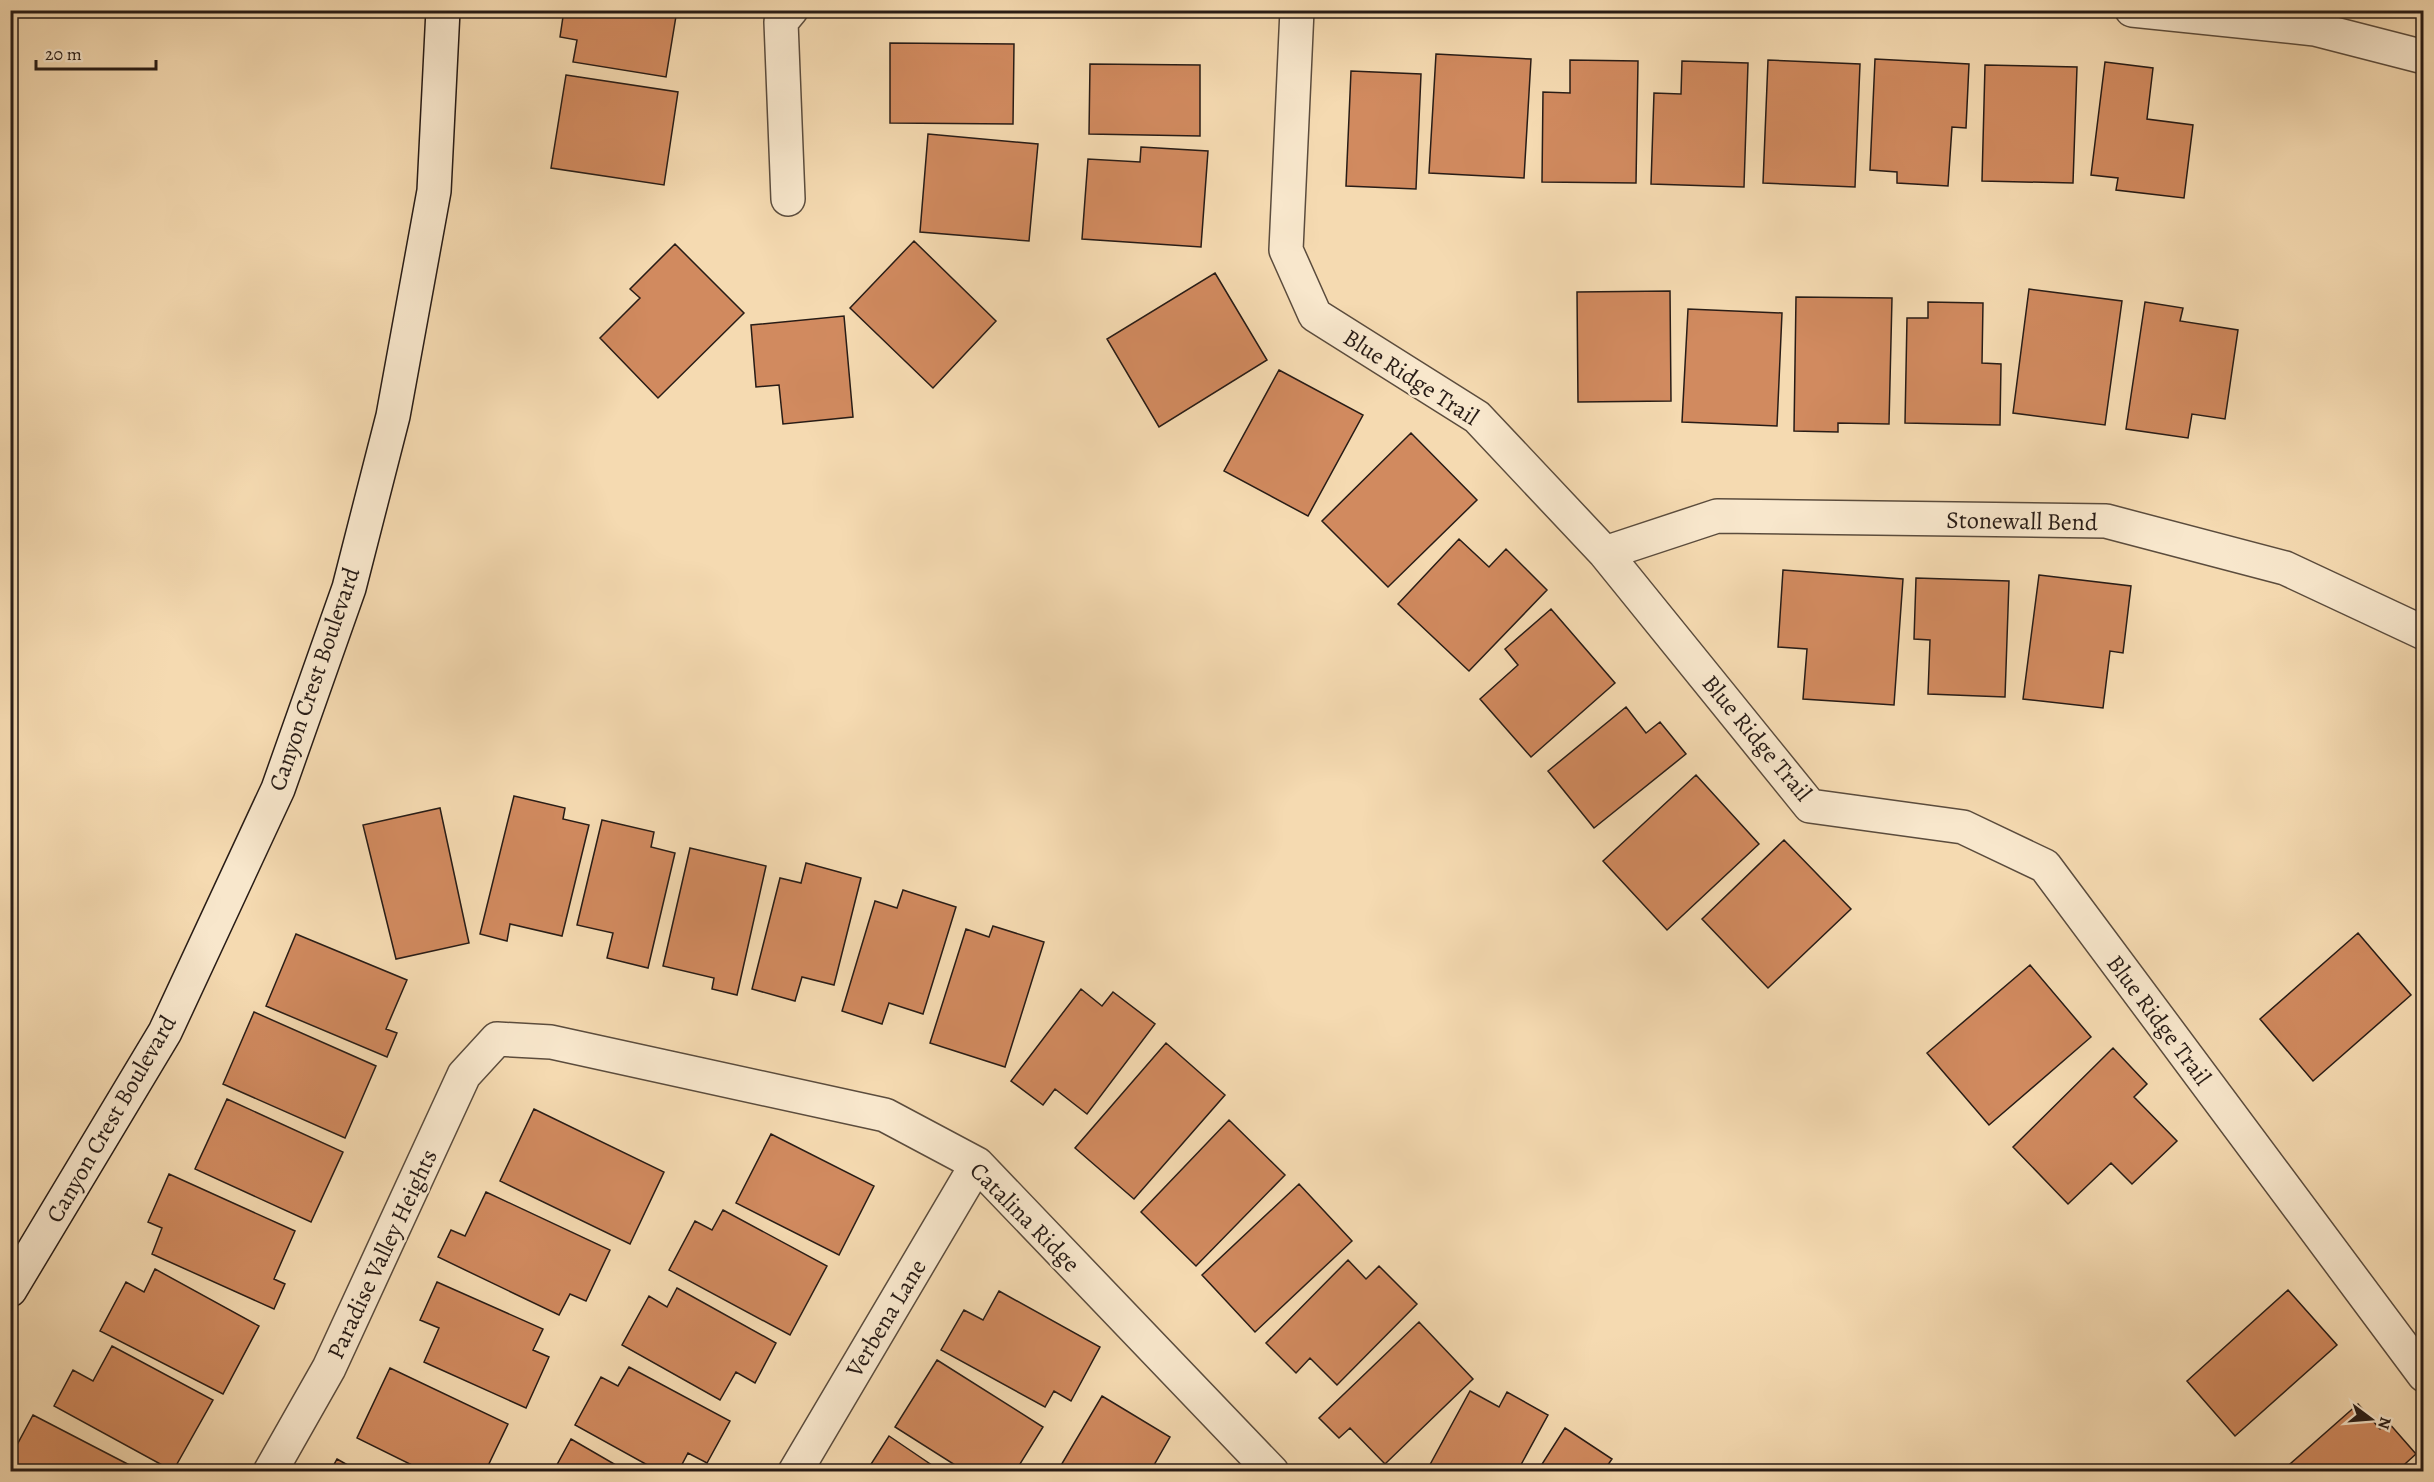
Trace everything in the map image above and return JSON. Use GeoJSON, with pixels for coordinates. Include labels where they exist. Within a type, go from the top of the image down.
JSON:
{"type":"FeatureCollection","features":[{"type":"Feature","properties":{"kind":"street","name":"Canyon Crest Boulevard"},"geometry":{"type":"LineString","coordinates":[[10,1290],[165,1032],[278,789],[349,588],[393,416],[434,190],[443,10]]}},
{"type":"Feature","properties":{"kind":"street"},"geometry":{"type":"LineString","coordinates":[[788,199],[781,22],[791,10]]}},
{"type":"Feature","properties":{"kind":"street","name":"Blue Ridge Trail"},"geometry":{"type":"LineString","coordinates":[[1298,10],[1286,250],[1315,315],[1478,417],[1605,553],[1810,806],[1963,827],[2045,866],[2424,1375]]}},
{"type":"Feature","properties":{"kind":"street"},"geometry":{"type":"LineString","coordinates":[[2132,10],[2315,29],[2424,57]]}},
{"type":"Feature","properties":{"kind":"street","name":"Stonewall Bend"},"geometry":{"type":"LineString","coordinates":[[1605,553],[1717,516],[2106,521],[2285,568],[2424,633]]}},
{"type":"Feature","properties":{"kind":"street","name":"Catalina Ridge"},"geometry":{"type":"LineString","coordinates":[[497,1039],[551,1042],[885,1115],[977,1164],[1272,1472]]}},
{"type":"Feature","properties":{"kind":"street","name":"Paradise Valley Heights"},"geometry":{"type":"LineString","coordinates":[[270,1472],[329,1368],[464,1075],[497,1039]]}},
{"type":"Feature","properties":{"kind":"street","name":"Verbena Lane"},"geometry":{"type":"LineString","coordinates":[[795,1472],[977,1164]]}},
{"type":"Feature","properties":{"kind":"building"},"geometry":{"type":"Polygon","coordinates":[[[564,10],[677,10],[666,77],[573,62],[577,40],[560,37],[564,10]]]}},
{"type":"Feature","properties":{"kind":"building"},"geometry":{"type":"Polygon","coordinates":[[[890,43],[1014,44],[1013,124],[890,123],[890,43]]]}},
{"type":"Feature","properties":{"kind":"building"},"geometry":{"type":"Polygon","coordinates":[[[1436,54],[1531,59],[1524,178],[1429,173],[1436,54]]]}},
{"type":"Feature","properties":{"kind":"building"},"geometry":{"type":"Polygon","coordinates":[[[1875,59],[1969,64],[1966,128],[1952,127],[1948,186],[1897,183],[1897,172],[1870,170],[1875,59]]]}},
{"type":"Feature","properties":{"kind":"building"},"geometry":{"type":"Polygon","coordinates":[[[1570,60],[1638,61],[1636,183],[1542,182],[1543,92],[1570,93],[1570,60]]]}},
{"type":"Feature","properties":{"kind":"building"},"geometry":{"type":"Polygon","coordinates":[[[1768,60],[1860,64],[1855,187],[1763,183],[1768,60]]]}},
{"type":"Feature","properties":{"kind":"building"},"geometry":{"type":"Polygon","coordinates":[[[1682,61],[1748,63],[1744,187],[1651,184],[1654,93],[1681,94],[1682,61]]]}},
{"type":"Feature","properties":{"kind":"building"},"geometry":{"type":"Polygon","coordinates":[[[2105,62],[2153,68],[2147,119],[2193,125],[2184,198],[2116,190],[2118,178],[2091,175],[2105,62]]]}},
{"type":"Feature","properties":{"kind":"building"},"geometry":{"type":"Polygon","coordinates":[[[1090,64],[1200,65],[1200,136],[1089,134],[1090,64]]]}},
{"type":"Feature","properties":{"kind":"building"},"geometry":{"type":"Polygon","coordinates":[[[1985,65],[2077,67],[2073,183],[1982,181],[1985,65]]]}},
{"type":"Feature","properties":{"kind":"building"},"geometry":{"type":"Polygon","coordinates":[[[1351,71],[1421,74],[1416,189],[1346,186],[1351,71]]]}},
{"type":"Feature","properties":{"kind":"building"},"geometry":{"type":"Polygon","coordinates":[[[566,75],[678,92],[664,185],[551,168],[566,75]]]}},
{"type":"Feature","properties":{"kind":"building"},"geometry":{"type":"Polygon","coordinates":[[[928,134],[1038,144],[1029,241],[920,232],[928,134]]]}},
{"type":"Feature","properties":{"kind":"building"},"geometry":{"type":"Polygon","coordinates":[[[1141,147],[1208,151],[1201,247],[1082,239],[1088,159],[1140,162],[1141,147]]]}},
{"type":"Feature","properties":{"kind":"building"},"geometry":{"type":"Polygon","coordinates":[[[914,241],[996,321],[933,388],[850,308],[914,241]]]}},
{"type":"Feature","properties":{"kind":"building"},"geometry":{"type":"Polygon","coordinates":[[[675,244],[744,313],[658,398],[600,338],[640,298],[630,289],[675,244]]]}},
{"type":"Feature","properties":{"kind":"building"},"geometry":{"type":"Polygon","coordinates":[[[1215,273],[1267,360],[1159,427],[1107,339],[1215,273]]]}},
{"type":"Feature","properties":{"kind":"building"},"geometry":{"type":"Polygon","coordinates":[[[2029,289],[2122,301],[2105,425],[2013,413],[2029,289]]]}},
{"type":"Feature","properties":{"kind":"building"},"geometry":{"type":"Polygon","coordinates":[[[1670,291],[1671,401],[1578,402],[1577,292],[1670,291]]]}},
{"type":"Feature","properties":{"kind":"building"},"geometry":{"type":"Polygon","coordinates":[[[1796,297],[1892,298],[1889,424],[1838,423],[1838,432],[1794,431],[1796,297]]]}},
{"type":"Feature","properties":{"kind":"building"},"geometry":{"type":"Polygon","coordinates":[[[1928,302],[1983,303],[1982,363],[2001,364],[2000,425],[1905,423],[1907,318],[1928,318],[1928,302]]]}},
{"type":"Feature","properties":{"kind":"building"},"geometry":{"type":"Polygon","coordinates":[[[2145,302],[2183,308],[2180,321],[2238,330],[2225,419],[2192,414],[2188,438],[2126,429],[2145,302]]]}},
{"type":"Feature","properties":{"kind":"building"},"geometry":{"type":"Polygon","coordinates":[[[1688,309],[1782,313],[1777,426],[1682,422],[1688,309]]]}},
{"type":"Feature","properties":{"kind":"building"},"geometry":{"type":"Polygon","coordinates":[[[844,316],[853,417],[783,424],[779,385],[756,387],[751,325],[844,316]]]}},
{"type":"Feature","properties":{"kind":"building"},"geometry":{"type":"Polygon","coordinates":[[[1279,370],[1363,415],[1308,516],[1224,471],[1279,370]]]}},
{"type":"Feature","properties":{"kind":"building"},"geometry":{"type":"Polygon","coordinates":[[[1411,433],[1477,500],[1388,587],[1322,521],[1411,433]]]}},
{"type":"Feature","properties":{"kind":"building"},"geometry":{"type":"Polygon","coordinates":[[[1459,539],[1489,567],[1506,549],[1547,590],[1469,671],[1398,604],[1459,539]]]}},
{"type":"Feature","properties":{"kind":"building"},"geometry":{"type":"Polygon","coordinates":[[[1783,570],[1903,579],[1894,705],[1803,699],[1807,649],[1778,647],[1783,570]]]}},
{"type":"Feature","properties":{"kind":"building"},"geometry":{"type":"Polygon","coordinates":[[[2039,575],[2131,586],[2123,653],[2110,651],[2103,708],[2023,699],[2039,575]]]}},
{"type":"Feature","properties":{"kind":"building"},"geometry":{"type":"Polygon","coordinates":[[[1916,578],[2009,581],[2005,697],[1928,694],[1930,640],[1914,639],[1916,578]]]}},
{"type":"Feature","properties":{"kind":"building"},"geometry":{"type":"Polygon","coordinates":[[[1551,609],[1615,683],[1531,757],[1480,699],[1518,665],[1505,649],[1551,609]]]}},
{"type":"Feature","properties":{"kind":"building"},"geometry":{"type":"Polygon","coordinates":[[[1626,707],[1646,733],[1660,722],[1686,754],[1594,828],[1548,771],[1626,707]]]}},
{"type":"Feature","properties":{"kind":"building"},"geometry":{"type":"Polygon","coordinates":[[[1696,775],[1759,844],[1667,930],[1603,861],[1696,775]]]}},
{"type":"Feature","properties":{"kind":"building"},"geometry":{"type":"Polygon","coordinates":[[[514,796],[565,808],[563,819],[589,825],[562,936],[510,924],[507,941],[480,934],[514,796]]]}},
{"type":"Feature","properties":{"kind":"building"},"geometry":{"type":"Polygon","coordinates":[[[440,808],[469,943],[396,959],[363,825],[440,808]]]}},
{"type":"Feature","properties":{"kind":"building"},"geometry":{"type":"Polygon","coordinates":[[[602,820],[654,832],[651,847],[675,853],[648,968],[607,958],[613,933],[577,925],[602,820]]]}},
{"type":"Feature","properties":{"kind":"building"},"geometry":{"type":"Polygon","coordinates":[[[1784,840],[1851,909],[1768,988],[1702,919],[1784,840]]]}},
{"type":"Feature","properties":{"kind":"building"},"geometry":{"type":"Polygon","coordinates":[[[690,848],[766,866],[737,995],[712,989],[714,978],[663,966],[690,848]]]}},
{"type":"Feature","properties":{"kind":"building"},"geometry":{"type":"Polygon","coordinates":[[[806,863],[861,878],[834,985],[802,977],[795,1001],[752,989],[780,878],[801,883],[806,863]]]}},
{"type":"Feature","properties":{"kind":"building"},"geometry":{"type":"Polygon","coordinates":[[[903,890],[956,907],[923,1014],[889,1003],[882,1024],[842,1011],[875,901],[897,908],[903,890]]]}},
{"type":"Feature","properties":{"kind":"building"},"geometry":{"type":"Polygon","coordinates":[[[993,926],[1044,942],[1005,1067],[930,1043],[966,929],[989,937],[993,926]]]}},
{"type":"Feature","properties":{"kind":"building"},"geometry":{"type":"Polygon","coordinates":[[[2358,933],[2411,995],[2313,1081],[2260,1019],[2358,933]]]}},
{"type":"Feature","properties":{"kind":"building"},"geometry":{"type":"Polygon","coordinates":[[[296,934],[407,980],[386,1029],[397,1033],[387,1057],[266,1006],[296,934]]]}},
{"type":"Feature","properties":{"kind":"building"},"geometry":{"type":"Polygon","coordinates":[[[2030,965],[2091,1037],[1989,1125],[1927,1053],[2030,965]]]}},
{"type":"Feature","properties":{"kind":"building"},"geometry":{"type":"Polygon","coordinates":[[[1081,989],[1102,1006],[1113,992],[1155,1024],[1087,1114],[1055,1089],[1043,1105],[1011,1081],[1081,989]]]}},
{"type":"Feature","properties":{"kind":"building"},"geometry":{"type":"Polygon","coordinates":[[[254,1012],[376,1066],[345,1138],[223,1084],[254,1012]]]}},
{"type":"Feature","properties":{"kind":"building"},"geometry":{"type":"Polygon","coordinates":[[[1166,1043],[1225,1095],[1134,1199],[1075,1148],[1166,1043]]]}},
{"type":"Feature","properties":{"kind":"building"},"geometry":{"type":"Polygon","coordinates":[[[2113,1048],[2147,1084],[2134,1097],[2177,1141],[2132,1184],[2111,1163],[2068,1204],[2013,1147],[2113,1048]]]}},
{"type":"Feature","properties":{"kind":"building"},"geometry":{"type":"Polygon","coordinates":[[[227,1099],[343,1152],[311,1222],[195,1169],[227,1099]]]}},
{"type":"Feature","properties":{"kind":"building"},"geometry":{"type":"Polygon","coordinates":[[[534,1109],[664,1172],[630,1244],[500,1181],[534,1109]]]}},
{"type":"Feature","properties":{"kind":"building"},"geometry":{"type":"Polygon","coordinates":[[[1229,1120],[1285,1175],[1196,1266],[1141,1212],[1229,1120]]]}},
{"type":"Feature","properties":{"kind":"building"},"geometry":{"type":"Polygon","coordinates":[[[771,1134],[874,1186],[839,1255],[736,1203],[771,1134]]]}},
{"type":"Feature","properties":{"kind":"building"},"geometry":{"type":"Polygon","coordinates":[[[169,1174],[295,1231],[274,1279],[285,1284],[274,1309],[152,1254],[162,1228],[148,1222],[169,1174]]]}},
{"type":"Feature","properties":{"kind":"building"},"geometry":{"type":"Polygon","coordinates":[[[1299,1184],[1352,1241],[1255,1332],[1202,1275],[1299,1184]]]}},
{"type":"Feature","properties":{"kind":"building"},"geometry":{"type":"Polygon","coordinates":[[[486,1192],[610,1250],[586,1301],[570,1294],[559,1315],[438,1257],[451,1230],[465,1236],[486,1192]]]}},
{"type":"Feature","properties":{"kind":"building"},"geometry":{"type":"Polygon","coordinates":[[[723,1210],[827,1266],[790,1335],[669,1270],[695,1221],[712,1230],[723,1210]]]}},
{"type":"Feature","properties":{"kind":"building"},"geometry":{"type":"Polygon","coordinates":[[[1348,1260],[1366,1279],[1379,1266],[1417,1304],[1337,1385],[1310,1358],[1296,1373],[1266,1343],[1348,1260]]]}},
{"type":"Feature","properties":{"kind":"building"},"geometry":{"type":"Polygon","coordinates":[[[155,1269],[259,1326],[223,1394],[100,1331],[126,1282],[144,1292],[155,1269]]]}},
{"type":"Feature","properties":{"kind":"building"},"geometry":{"type":"Polygon","coordinates":[[[437,1282],[543,1329],[533,1350],[549,1357],[526,1408],[424,1362],[439,1328],[420,1320],[437,1282]]]}},
{"type":"Feature","properties":{"kind":"building"},"geometry":{"type":"Polygon","coordinates":[[[677,1288],[776,1343],[755,1383],[736,1372],[720,1400],[622,1345],[649,1296],[667,1307],[677,1288]]]}},
{"type":"Feature","properties":{"kind":"building"},"geometry":{"type":"Polygon","coordinates":[[[2288,1290],[2337,1345],[2235,1436],[2187,1381],[2288,1290]]]}},
{"type":"Feature","properties":{"kind":"building"},"geometry":{"type":"Polygon","coordinates":[[[999,1291],[1100,1347],[1071,1401],[1054,1391],[1045,1407],[941,1350],[964,1310],[983,1320],[999,1291]]]}},
{"type":"Feature","properties":{"kind":"building"},"geometry":{"type":"Polygon","coordinates":[[[1419,1322],[1473,1379],[1385,1464],[1350,1428],[1339,1438],[1319,1418],[1419,1322]]]}},
{"type":"Feature","properties":{"kind":"building"},"geometry":{"type":"Polygon","coordinates":[[[112,1346],[213,1400],[173,1471],[54,1406],[73,1370],[93,1381],[112,1346]]]}},
{"type":"Feature","properties":{"kind":"building"},"geometry":{"type":"Polygon","coordinates":[[[937,1360],[1043,1427],[1015,1472],[966,1472],[895,1427],[937,1360]]]}},
{"type":"Feature","properties":{"kind":"building"},"geometry":{"type":"Polygon","coordinates":[[[629,1367],[730,1421],[707,1463],[688,1453],[678,1472],[660,1472],[575,1425],[601,1377],[618,1386],[629,1367]]]}},
{"type":"Feature","properties":{"kind":"building"},"geometry":{"type":"Polygon","coordinates":[[[390,1368],[508,1424],[485,1472],[426,1472],[357,1438],[390,1368]]]}},
{"type":"Feature","properties":{"kind":"building"},"geometry":{"type":"Polygon","coordinates":[[[1470,1391],[1499,1407],[1507,1392],[1548,1415],[1517,1472],[1426,1472],[1470,1391]]]}},
{"type":"Feature","properties":{"kind":"building"},"geometry":{"type":"Polygon","coordinates":[[[1102,1396],[1170,1437],[1150,1472],[1057,1472],[1102,1396]]]}},
{"type":"Feature","properties":{"kind":"building"},"geometry":{"type":"Polygon","coordinates":[[[2358,1404],[2380,1429],[2388,1422],[2416,1454],[2396,1472],[2281,1472],[2358,1404]]]}},
{"type":"Feature","properties":{"kind":"building"},"geometry":{"type":"Polygon","coordinates":[[[33,1415],[143,1472],[10,1472],[10,1458],[33,1415]]]}},
{"type":"Feature","properties":{"kind":"building"},"geometry":{"type":"Polygon","coordinates":[[[1565,1428],[1612,1459],[1603,1472],[1537,1472],[1565,1428]]]}},
{"type":"Feature","properties":{"kind":"building"},"geometry":{"type":"Polygon","coordinates":[[[889,1436],[942,1472],[866,1472],[889,1436]]]}},
{"type":"Feature","properties":{"kind":"building"},"geometry":{"type":"Polygon","coordinates":[[[571,1439],[628,1472],[553,1472],[571,1439]]]}},
{"type":"Feature","properties":{"kind":"building"},"geometry":{"type":"Polygon","coordinates":[[[337,1459],[360,1472],[330,1472],[337,1459]]]}}]}
